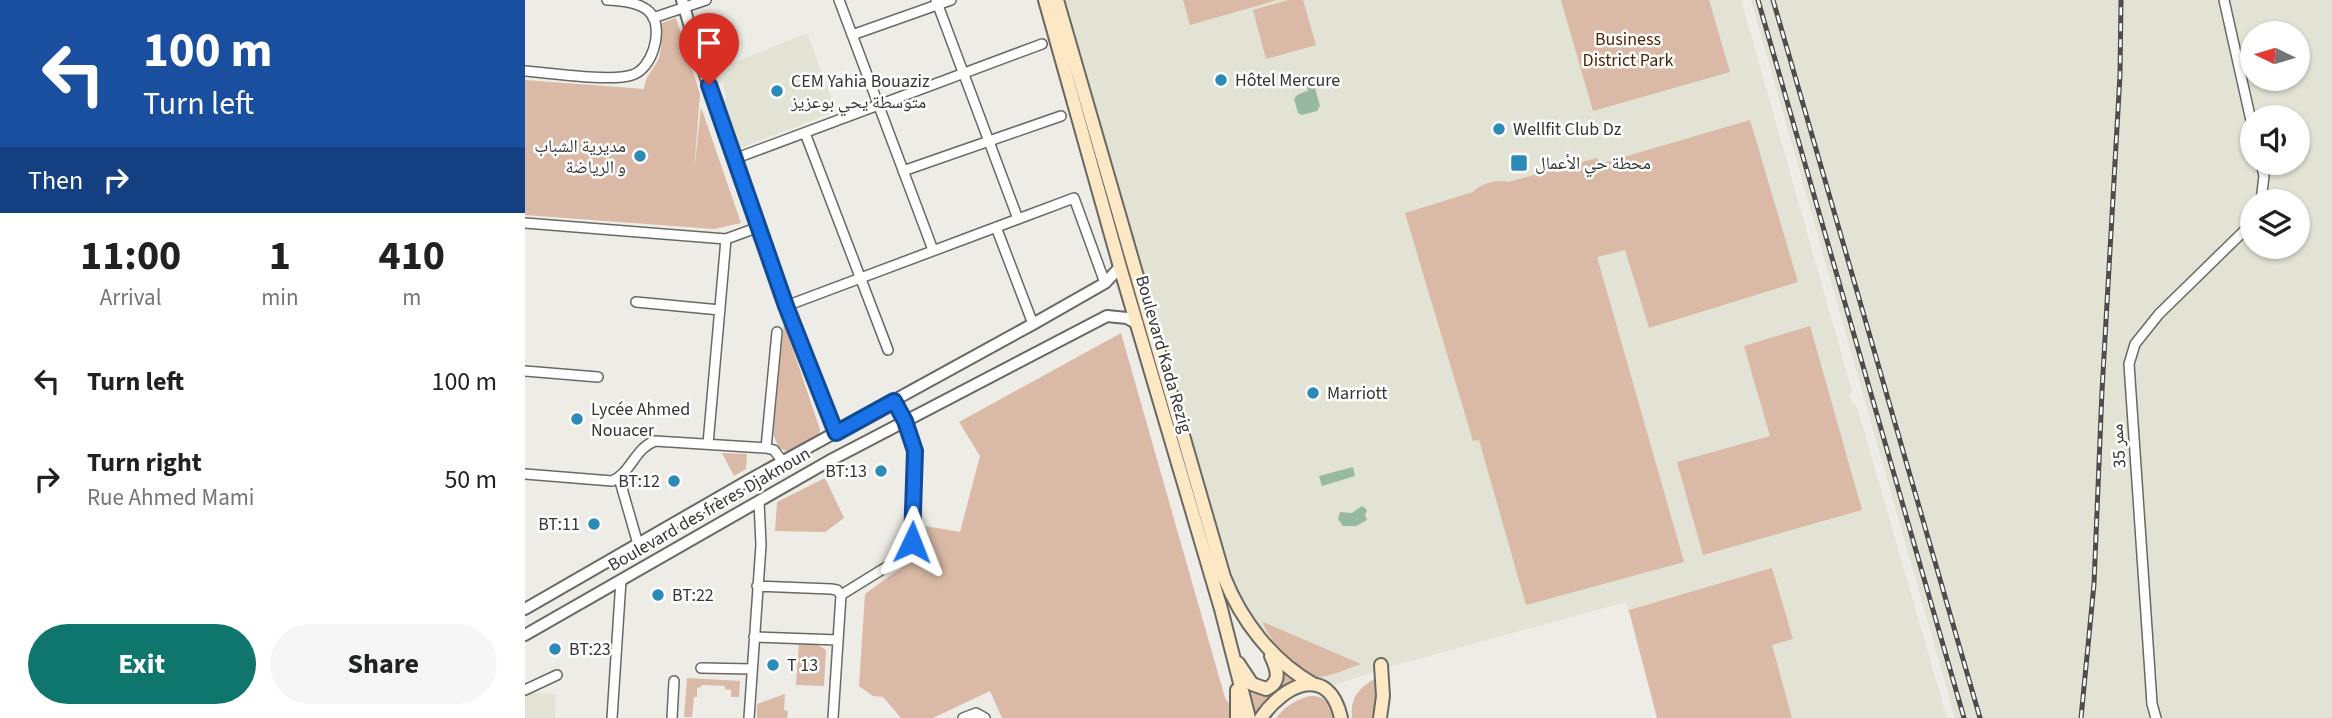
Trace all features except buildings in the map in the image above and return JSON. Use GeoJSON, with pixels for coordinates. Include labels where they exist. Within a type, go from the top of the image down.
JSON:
{"type":"FeatureCollection","features":[{"type":"Feature","properties":{"kind":"main road","name":"Boulevard Kada Rezig"},"geometry":{"type":"LineString","coordinates":[[1045,0],[1234,657],[1249,718]]}},
{"type":"Feature","properties":{"kind":"main road","name":"Boulevard Kada Rezig"},"geometry":{"type":"LineString","coordinates":[[1057,0],[1224,577],[1238,608],[1266,647],[1294,672],[1331,692],[1338,702],[1341,718]]}},
{"type":"Feature","properties":{"kind":"main road"},"geometry":{"type":"LineString","coordinates":[[1234,657],[1252,684],[1266,689],[1278,678],[1266,647]]}},
{"type":"Feature","properties":{"kind":"main road"},"geometry":{"type":"LineString","coordinates":[[1380,718],[1383,696],[1381,666]]}},
{"type":"Feature","properties":{"kind":"main road"},"geometry":{"type":"LineString","coordinates":[[1237,676],[1237,718]]}},
{"type":"Feature","properties":{"kind":"main road"},"geometry":{"type":"LineString","coordinates":[[1261,718],[1278,698],[1291,690],[1313,684]]}},
{"type":"Feature","properties":{"kind":"street"},"geometry":{"type":"LineString","coordinates":[[525,71],[620,78],[636,75],[655,48],[656,30],[653,18],[643,7],[607,0]]}},
{"type":"Feature","properties":{"kind":"street"},"geometry":{"type":"LineString","coordinates":[[653,18],[684,4],[706,0]]}},
{"type":"Feature","properties":{"kind":"street"},"geometry":{"type":"LineString","coordinates":[[839,0],[933,250]]}},
{"type":"Feature","properties":{"kind":"street"},"geometry":{"type":"LineString","coordinates":[[852,35],[937,2],[951,0]]}},
{"type":"Feature","properties":{"kind":"street"},"geometry":{"type":"LineString","coordinates":[[2224,0],[2248,105]]}},
{"type":"Feature","properties":{"kind":"street"},"geometry":{"type":"LineString","coordinates":[[937,2],[1018,219]]}},
{"type":"Feature","properties":{"kind":"street"},"geometry":{"type":"LineString","coordinates":[[684,4],[734,159],[786,306],[836,433]]}},
{"type":"Feature","properties":{"kind":"street"},"geometry":{"type":"LineString","coordinates":[[734,159],[1042,44]]}},
{"type":"Feature","properties":{"kind":"street"},"geometry":{"type":"LineString","coordinates":[[903,171],[1061,116]]}},
{"type":"Feature","properties":{"kind":"street"},"geometry":{"type":"LineString","coordinates":[[805,133],[888,350]]}},
{"type":"Feature","properties":{"kind":"street"},"geometry":{"type":"LineString","coordinates":[[786,306],[1074,198],[1105,283]]}},
{"type":"Feature","properties":{"kind":"street"},"geometry":{"type":"LineString","coordinates":[[525,223],[726,239],[759,227]]}},
{"type":"Feature","properties":{"kind":"street"},"geometry":{"type":"LineString","coordinates":[[996,227],[1033,324]]}},
{"type":"Feature","properties":{"kind":"street","name":"ممر 35"},"geometry":{"type":"LineString","coordinates":[[2156,718],[2152,704],[2147,642],[2129,364],[2135,344],[2159,314],[2240,235]]}},
{"type":"Feature","properties":{"kind":"street"},"geometry":{"type":"LineString","coordinates":[[708,444],[726,239]]}},
{"type":"Feature","properties":{"kind":"street","name":"Boulevard des frères Djaknoun"},"geometry":{"type":"LineString","coordinates":[[525,609],[1105,283],[1120,267]]}},
{"type":"Feature","properties":{"kind":"street"},"geometry":{"type":"LineString","coordinates":[[636,302],[720,310]]}},
{"type":"Feature","properties":{"kind":"street","name":"Boulevard des frères Djaknoun"},"geometry":{"type":"LineString","coordinates":[[525,635],[759,500],[1107,316],[1127,318],[1138,324]]}},
{"type":"Feature","properties":{"kind":"street"},"geometry":{"type":"LineString","coordinates":[[767,448],[777,332]]}},
{"type":"Feature","properties":{"kind":"street"},"geometry":{"type":"LineString","coordinates":[[525,371],[598,377]]}},
{"type":"Feature","properties":{"kind":"street"},"geometry":{"type":"LineString","coordinates":[[841,595],[904,556],[912,542],[915,451],[905,421],[894,401]]}},
{"type":"Feature","properties":{"kind":"street"},"geometry":{"type":"LineString","coordinates":[[525,474],[604,481],[619,478],[649,443],[655,441],[774,450],[794,481]]}},
{"type":"Feature","properties":{"kind":"street"},"geometry":{"type":"LineString","coordinates":[[619,478],[638,544]]}},
{"type":"Feature","properties":{"kind":"street"},"geometry":{"type":"LineString","coordinates":[[749,718],[761,539],[759,500]]}},
{"type":"Feature","properties":{"kind":"street"},"geometry":{"type":"LineString","coordinates":[[612,718],[621,580]]}},
{"type":"Feature","properties":{"kind":"street"},"geometry":{"type":"LineString","coordinates":[[757,586],[831,589],[837,590],[841,595],[833,718]]}},
{"type":"Feature","properties":{"kind":"street"},"geometry":{"type":"LineString","coordinates":[[754,637],[838,640]]}},
{"type":"Feature","properties":{"kind":"street"},"geometry":{"type":"LineString","coordinates":[[701,668],[752,669]]}},
{"type":"Feature","properties":{"kind":"street"},"geometry":{"type":"LineString","coordinates":[[525,690],[557,675]]}},
{"type":"Feature","properties":{"kind":"street"},"geometry":{"type":"LineString","coordinates":[[672,718],[674,681]]}},
{"type":"Feature","properties":{"kind":"street"},"geometry":{"type":"LineString","coordinates":[[963,718],[976,713],[985,718]]}},
{"type":"Feature","properties":{"kind":"shaded area"},"geometry":{"type":"Polygon","coordinates":[[[1064,0],[1741,0],[1852,391],[1849,396],[1857,407],[1947,718],[1657,718],[1626,602],[1392,666],[1337,684],[1309,678],[1257,625],[1237,591],[1064,0]]]}},
{"type":"Feature","properties":{"kind":"shaded area"},"geometry":{"type":"Polygon","coordinates":[[[1751,0],[2332,0],[2332,718],[1955,718],[1751,0]]]}},
{"type":"Feature","properties":{"kind":"shaded area","name":"CEM Yahia Bouaziz متوسطة يحي بوعزيز"},"geometry":{"type":"Polygon","coordinates":[[[807,33],[836,111],[738,149],[720,101],[727,98],[722,82],[717,84],[713,71],[807,33]]]}},
{"type":"Feature","properties":{"kind":"shaded area"},"geometry":{"type":"Polygon","coordinates":[[[1302,78],[1312,78],[1320,106],[1317,111],[1302,115],[1298,113],[1294,99],[1309,90],[1301,83],[1302,78]]]}},
{"type":"Feature","properties":{"kind":"shaded area"},"geometry":{"type":"Polygon","coordinates":[[[1353,467],[1355,476],[1322,486],[1319,476],[1353,467]]]}},
{"type":"Feature","properties":{"kind":"shaded area"},"geometry":{"type":"Polygon","coordinates":[[[1362,506],[1367,510],[1367,520],[1356,526],[1343,526],[1338,519],[1340,512],[1352,513],[1362,506]]]}},
{"type":"Feature","properties":{"kind":"shaded area"},"geometry":{"type":"Polygon","coordinates":[[[530,693],[556,694],[555,718],[525,718],[525,696],[530,693]]]}},
{"type":"Feature","properties":{"kind":"green space"},"geometry":{"type":"Polygon","coordinates":[[[1183,0],[1277,0],[1190,25],[1183,0]]]}},
{"type":"Feature","properties":{"kind":"green space"},"geometry":{"type":"Polygon","coordinates":[[[1288,0],[1303,0],[1316,45],[1266,59],[1253,10],[1288,0]]]}},
{"type":"Feature","properties":{"kind":"green space","name":"Business District Park"},"geometry":{"type":"Polygon","coordinates":[[[1561,0],[1709,0],[1730,72],[1593,111],[1561,0]]]}},
{"type":"Feature","properties":{"kind":"green space"},"geometry":{"type":"Polygon","coordinates":[[[676,18],[700,94],[694,172],[701,107],[741,223],[714,229],[525,215],[525,80],[644,89],[660,55],[659,24],[676,18]]]}},
{"type":"Feature","properties":{"kind":"green space"},"geometry":{"type":"Polygon","coordinates":[[[1750,120],[1798,282],[1649,328],[1625,250],[1597,257],[1684,562],[1526,605],[1479,440],[1473,441],[1405,213],[1473,192],[1489,183],[1508,182],[1597,158],[1600,164],[1750,120]]]}},
{"type":"Feature","properties":{"kind":"green space"},"geometry":{"type":"Polygon","coordinates":[[[784,322],[820,430],[818,436],[789,452],[779,448],[773,434],[784,322]]]}},
{"type":"Feature","properties":{"kind":"green space"},"geometry":{"type":"Polygon","coordinates":[[[1810,326],[1862,510],[1703,555],[1677,462],[1770,436],[1744,346],[1810,326]]]}},
{"type":"Feature","properties":{"kind":"green space"},"geometry":{"type":"Polygon","coordinates":[[[1121,333],[1225,698],[1232,708],[1230,718],[1002,718],[990,691],[933,718],[901,718],[883,697],[873,696],[859,686],[865,594],[930,547],[925,526],[960,532],[980,456],[959,422],[1121,333]]]}},
{"type":"Feature","properties":{"kind":"green space"},"geometry":{"type":"Polygon","coordinates":[[[722,453],[747,454],[746,469],[734,476],[722,453]]]}},
{"type":"Feature","properties":{"kind":"green space"},"geometry":{"type":"Polygon","coordinates":[[[825,478],[844,518],[825,532],[775,531],[777,502],[825,478]]]}},
{"type":"Feature","properties":{"kind":"green space"},"geometry":{"type":"Polygon","coordinates":[[[1772,568],[1793,639],[1772,645],[1792,718],[1657,718],[1629,610],[1772,568]]]}},
{"type":"Feature","properties":{"kind":"green space"},"geometry":{"type":"Polygon","coordinates":[[[1263,622],[1361,664],[1330,675],[1312,675],[1286,655],[1270,637],[1263,622]]]}},
{"type":"Feature","properties":{"kind":"green space"},"geometry":{"type":"Polygon","coordinates":[[[799,644],[818,645],[826,650],[824,686],[796,685],[799,644]]]}},
{"type":"Feature","properties":{"kind":"green space"},"geometry":{"type":"Polygon","coordinates":[[[1284,669],[1302,682],[1257,718],[1253,718],[1244,680],[1270,694],[1282,684],[1284,669]]]}},
{"type":"Feature","properties":{"kind":"green space"},"geometry":{"type":"Polygon","coordinates":[[[687,678],[740,681],[739,697],[731,697],[731,690],[725,689],[725,686],[702,685],[697,688],[697,697],[694,697],[692,717],[684,717],[687,678]]]}},
{"type":"Feature","properties":{"kind":"green space"},"geometry":{"type":"Polygon","coordinates":[[[1376,678],[1380,687],[1377,718],[1352,718],[1357,694],[1376,678]]]}},
{"type":"Feature","properties":{"kind":"green space"},"geometry":{"type":"Polygon","coordinates":[[[785,694],[784,710],[788,711],[787,718],[757,718],[757,704],[785,694]]]}},
{"type":"Feature","properties":{"kind":"green space"},"geometry":{"type":"Polygon","coordinates":[[[1310,696],[1327,701],[1334,718],[1276,718],[1291,704],[1310,696]]]}},
{"type":"Feature","properties":{"kind":"railway"},"geometry":{"type":"LineString","coordinates":[[1758,0],[1964,718]]}},
{"type":"Feature","properties":{"kind":"railway"},"geometry":{"type":"LineString","coordinates":[[1773,0],[1980,718]]}},
{"type":"Feature","properties":{"kind":"railway"},"geometry":{"type":"LineString","coordinates":[[2081,718],[2094,584],[2120,75],[2121,0]]}},
{"type":"Feature","properties":{"kind":"place","name":"Hôtel Mercure"},"geometry":{"type":"Point","coordinates":[1221,80]}},
{"type":"Feature","properties":{"kind":"place","name":"CEM Yahia Bouaziz متوسطة يحي بوعزيز"},"geometry":{"type":"Point","coordinates":[777,91]}},
{"type":"Feature","properties":{"kind":"place","name":"Wellfit Club Dz"},"geometry":{"type":"Point","coordinates":[1499,129]}},
{"type":"Feature","properties":{"kind":"place","name":"مديرية الشباب و الرياضة"},"geometry":{"type":"Point","coordinates":[640,156]}},
{"type":"Feature","properties":{"kind":"place","name":"محطة حي الأعمال"},"geometry":{"type":"Point","coordinates":[1519,163]}},
{"type":"Feature","properties":{"kind":"place","name":"Marriott"},"geometry":{"type":"Point","coordinates":[1313,393]}},
{"type":"Feature","properties":{"kind":"place","name":"Lycée Ahmed Nouacer"},"geometry":{"type":"Point","coordinates":[577,419]}},
{"type":"Feature","properties":{"kind":"place","name":"BT:13"},"geometry":{"type":"Point","coordinates":[881,471]}},
{"type":"Feature","properties":{"kind":"place","name":"BT:12"},"geometry":{"type":"Point","coordinates":[674,481]}},
{"type":"Feature","properties":{"kind":"place","name":"BT:11"},"geometry":{"type":"Point","coordinates":[594,524]}},
{"type":"Feature","properties":{"kind":"place","name":"BT:22"},"geometry":{"type":"Point","coordinates":[658,595]}},
{"type":"Feature","properties":{"kind":"place","name":"BT:23"},"geometry":{"type":"Point","coordinates":[555,649]}},
{"type":"Feature","properties":{"kind":"place","name":"T 13"},"geometry":{"type":"Point","coordinates":[773,665]}},
{"type":"Feature","properties":{"kind":"route"},"geometry":{"type":"LineString","coordinates":[[709,85],[786,306],[836,433],[894,401],[905,421],[915,451],[912,542]]}}]}
